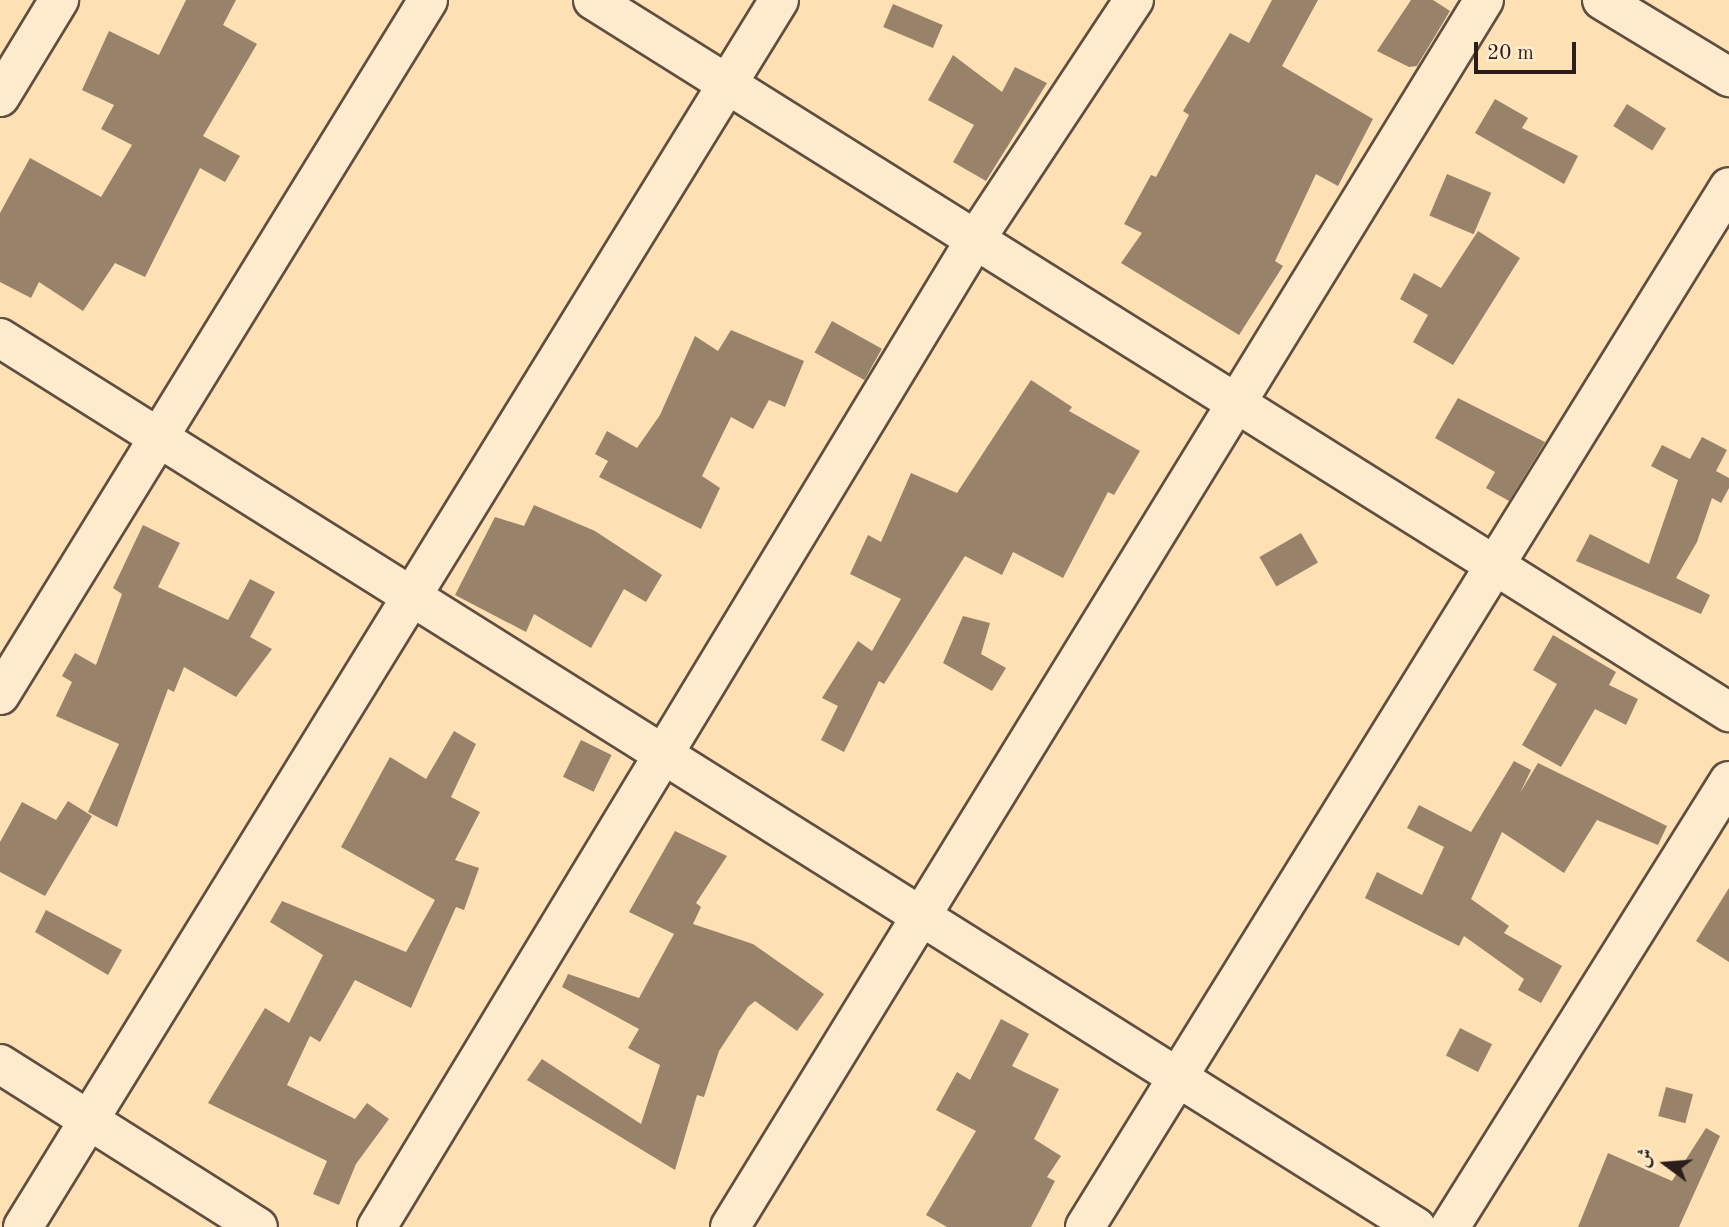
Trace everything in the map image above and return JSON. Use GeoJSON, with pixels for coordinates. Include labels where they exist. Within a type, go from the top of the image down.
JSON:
{"type":"FeatureCollection","features":[{"type":"Feature","properties":{"kind":"street"},"geometry":{"type":"LineString","coordinates":[[0,97],[59,0]]}},
{"type":"Feature","properties":{"kind":"street"},"geometry":{"type":"LineString","coordinates":[[0,695],[428,0]]}},
{"type":"Feature","properties":{"kind":"street"},"geometry":{"type":"LineString","coordinates":[[593,0],[1729,712]]}},
{"type":"Feature","properties":{"kind":"street"},"geometry":{"type":"LineString","coordinates":[[23,1227],[779,0]]}},
{"type":"Feature","properties":{"kind":"street"},"geometry":{"type":"LineString","coordinates":[[377,1227],[975,240],[1134,0]]}},
{"type":"Feature","properties":{"kind":"street"},"geometry":{"type":"LineString","coordinates":[[730,1227],[1485,0]]}},
{"type":"Feature","properties":{"kind":"street"},"geometry":{"type":"LineString","coordinates":[[1602,0],[1729,78]]}},
{"type":"Feature","properties":{"kind":"street"},"geometry":{"type":"LineString","coordinates":[[1085,1227],[1729,187]]}},
{"type":"Feature","properties":{"kind":"street"},"geometry":{"type":"LineString","coordinates":[[0,338],[1416,1227]]}},
{"type":"Feature","properties":{"kind":"street"},"geometry":{"type":"LineString","coordinates":[[1450,1227],[1729,781]]}},
{"type":"Feature","properties":{"kind":"street"},"geometry":{"type":"LineString","coordinates":[[0,1064],[258,1227]]}},
{"type":"Feature","properties":{"kind":"building"},"geometry":{"type":"Polygon","coordinates":[[[186,0],[236,0],[223,25],[257,44],[203,136],[240,156],[225,182],[200,168],[145,277],[115,263],[83,311],[39,282],[31,298],[0,282],[0,213],[30,158],[101,197],[132,145],[101,129],[114,105],[82,90],[109,31],[159,55],[186,0]]]}},
{"type":"Feature","properties":{"kind":"building"},"geometry":{"type":"Polygon","coordinates":[[[1272,0],[1318,0],[1282,66],[1373,119],[1338,186],[1316,174],[1275,261],[1283,266],[1239,335],[1121,263],[1142,233],[1124,224],[1151,175],[1156,177],[1189,115],[1183,111],[1230,33],[1249,43],[1272,0]]]}},
{"type":"Feature","properties":{"kind":"building"},"geometry":{"type":"Polygon","coordinates":[[[1411,0],[1433,0],[1450,11],[1417,66],[1409,67],[1377,51],[1411,0]]]}},
{"type":"Feature","properties":{"kind":"building"},"geometry":{"type":"Polygon","coordinates":[[[893,4],[943,25],[933,48],[883,27],[893,4]]]}},
{"type":"Feature","properties":{"kind":"building"},"geometry":{"type":"Polygon","coordinates":[[[953,55],[1002,92],[1015,67],[1047,83],[986,181],[953,162],[974,125],[928,100],[953,55]]]}},
{"type":"Feature","properties":{"kind":"building"},"geometry":{"type":"Polygon","coordinates":[[[1495,99],[1528,118],[1522,128],[1578,156],[1564,184],[1475,133],[1495,99]]]}},
{"type":"Feature","properties":{"kind":"building"},"geometry":{"type":"Polygon","coordinates":[[[1627,104],[1666,128],[1652,150],[1613,126],[1627,104]]]}},
{"type":"Feature","properties":{"kind":"building"},"geometry":{"type":"Polygon","coordinates":[[[1447,174],[1491,193],[1474,234],[1429,215],[1447,174]]]}},
{"type":"Feature","properties":{"kind":"building"},"geometry":{"type":"Polygon","coordinates":[[[1478,231],[1520,258],[1453,365],[1413,342],[1428,315],[1400,299],[1414,273],[1441,288],[1478,231]]]}},
{"type":"Feature","properties":{"kind":"building"},"geometry":{"type":"Polygon","coordinates":[[[832,321],[882,349],[864,380],[815,352],[832,321]]]}},
{"type":"Feature","properties":{"kind":"building"},"geometry":{"type":"Polygon","coordinates":[[[731,330],[804,361],[785,407],[769,400],[753,429],[731,417],[702,476],[720,488],[701,529],[599,477],[608,461],[595,454],[607,431],[637,448],[660,415],[695,336],[718,351],[731,330]]]}},
{"type":"Feature","properties":{"kind":"building"},"geometry":{"type":"Polygon","coordinates":[[[1031,380],[1072,407],[1069,411],[1140,451],[1114,495],[1108,492],[1063,578],[1013,552],[1002,575],[965,556],[884,684],[879,681],[844,752],[821,740],[838,706],[822,698],[858,641],[872,651],[901,599],[850,574],[868,535],[881,542],[911,473],[957,493],[1031,380]]]}},
{"type":"Feature","properties":{"kind":"building"},"geometry":{"type":"Polygon","coordinates":[[[1458,398],[1545,442],[1509,501],[1486,488],[1495,472],[1435,438],[1458,398]]]}},
{"type":"Feature","properties":{"kind":"building"},"geometry":{"type":"Polygon","coordinates":[[[1702,437],[1727,450],[1716,471],[1729,478],[1729,488],[1721,503],[1712,498],[1697,542],[1676,578],[1710,595],[1701,614],[1576,561],[1590,534],[1649,564],[1678,480],[1651,466],[1662,445],[1690,459],[1702,437]]]}},
{"type":"Feature","properties":{"kind":"building"},"geometry":{"type":"Polygon","coordinates":[[[534,505],[595,531],[662,575],[646,602],[624,589],[591,648],[534,614],[526,632],[455,595],[495,517],[524,526],[534,505]]]}},
{"type":"Feature","properties":{"kind":"building"},"geometry":{"type":"Polygon","coordinates":[[[143,525],[180,543],[158,587],[228,620],[250,579],[275,592],[250,637],[272,649],[236,697],[184,667],[174,692],[168,689],[117,827],[88,812],[119,744],[56,716],[72,682],[62,676],[75,653],[96,665],[122,594],[113,588],[143,525]]]}},
{"type":"Feature","properties":{"kind":"building"},"geometry":{"type":"Polygon","coordinates":[[[1301,533],[1318,562],[1276,586],[1259,557],[1301,533]]]}},
{"type":"Feature","properties":{"kind":"building"},"geometry":{"type":"Polygon","coordinates":[[[963,616],[990,623],[981,654],[1006,668],[992,691],[943,663],[963,616]]]}},
{"type":"Feature","properties":{"kind":"building"},"geometry":{"type":"Polygon","coordinates":[[[1553,635],[1616,672],[1609,685],[1638,699],[1626,725],[1595,709],[1561,767],[1522,745],[1557,684],[1533,670],[1553,635]]]}},
{"type":"Feature","properties":{"kind":"building"},"geometry":{"type":"Polygon","coordinates":[[[454,731],[476,744],[451,797],[480,812],[455,860],[479,868],[464,910],[456,907],[411,1008],[355,980],[320,1042],[310,1036],[287,1085],[355,1119],[367,1103],[389,1119],[356,1164],[339,1205],[313,1194],[327,1161],[208,1103],[265,1008],[289,1023],[323,955],[270,922],[282,901],[406,952],[435,900],[341,847],[390,757],[426,779],[454,731]]]}},
{"type":"Feature","properties":{"kind":"building"},"geometry":{"type":"Polygon","coordinates":[[[581,740],[612,755],[594,792],[563,777],[581,740]]]}},
{"type":"Feature","properties":{"kind":"building"},"geometry":{"type":"Polygon","coordinates":[[[1514,761],[1531,770],[1520,793],[1538,763],[1667,826],[1658,845],[1597,820],[1564,873],[1502,832],[1471,899],[1509,926],[1504,933],[1562,966],[1541,1003],[1518,990],[1524,979],[1464,936],[1459,946],[1365,898],[1377,872],[1422,895],[1444,847],[1407,828],[1419,805],[1471,832],[1514,761]]]}},
{"type":"Feature","properties":{"kind":"building"},"geometry":{"type":"Polygon","coordinates":[[[68,801],[92,816],[45,896],[0,872],[0,842],[22,802],[56,820],[68,801]]]}},
{"type":"Feature","properties":{"kind":"building"},"geometry":{"type":"Polygon","coordinates":[[[675,831],[727,856],[696,903],[701,907],[693,924],[753,944],[824,994],[797,1031],[755,1001],[748,1007],[719,1051],[704,1097],[697,1095],[675,1170],[527,1080],[542,1059],[641,1124],[660,1065],[628,1048],[639,1029],[562,987],[568,974],[639,998],[674,934],[629,912],[675,831]]]}},
{"type":"Feature","properties":{"kind":"building"},"geometry":{"type":"Polygon","coordinates":[[[1729,888],[1729,962],[1696,941],[1729,888]]]}},
{"type":"Feature","properties":{"kind":"building"},"geometry":{"type":"Polygon","coordinates":[[[46,910],[122,950],[108,975],[35,932],[46,910]]]}},
{"type":"Feature","properties":{"kind":"building"},"geometry":{"type":"Polygon","coordinates":[[[1001,1019],[1029,1034],[1012,1066],[1059,1089],[1034,1139],[1061,1156],[1047,1177],[1055,1181],[1031,1227],[947,1227],[926,1215],[976,1131],[936,1110],[957,1072],[970,1080],[1001,1019]]]}},
{"type":"Feature","properties":{"kind":"building"},"geometry":{"type":"Polygon","coordinates":[[[1460,1028],[1492,1044],[1478,1072],[1446,1056],[1460,1028]]]}},
{"type":"Feature","properties":{"kind":"building"},"geometry":{"type":"Polygon","coordinates":[[[1666,1087],[1693,1094],[1685,1123],[1658,1116],[1666,1087]]]}},
{"type":"Feature","properties":{"kind":"building"},"geometry":{"type":"Polygon","coordinates":[[[1706,1128],[1720,1136],[1679,1227],[1578,1227],[1608,1153],[1672,1181],[1706,1128]]]}}]}
